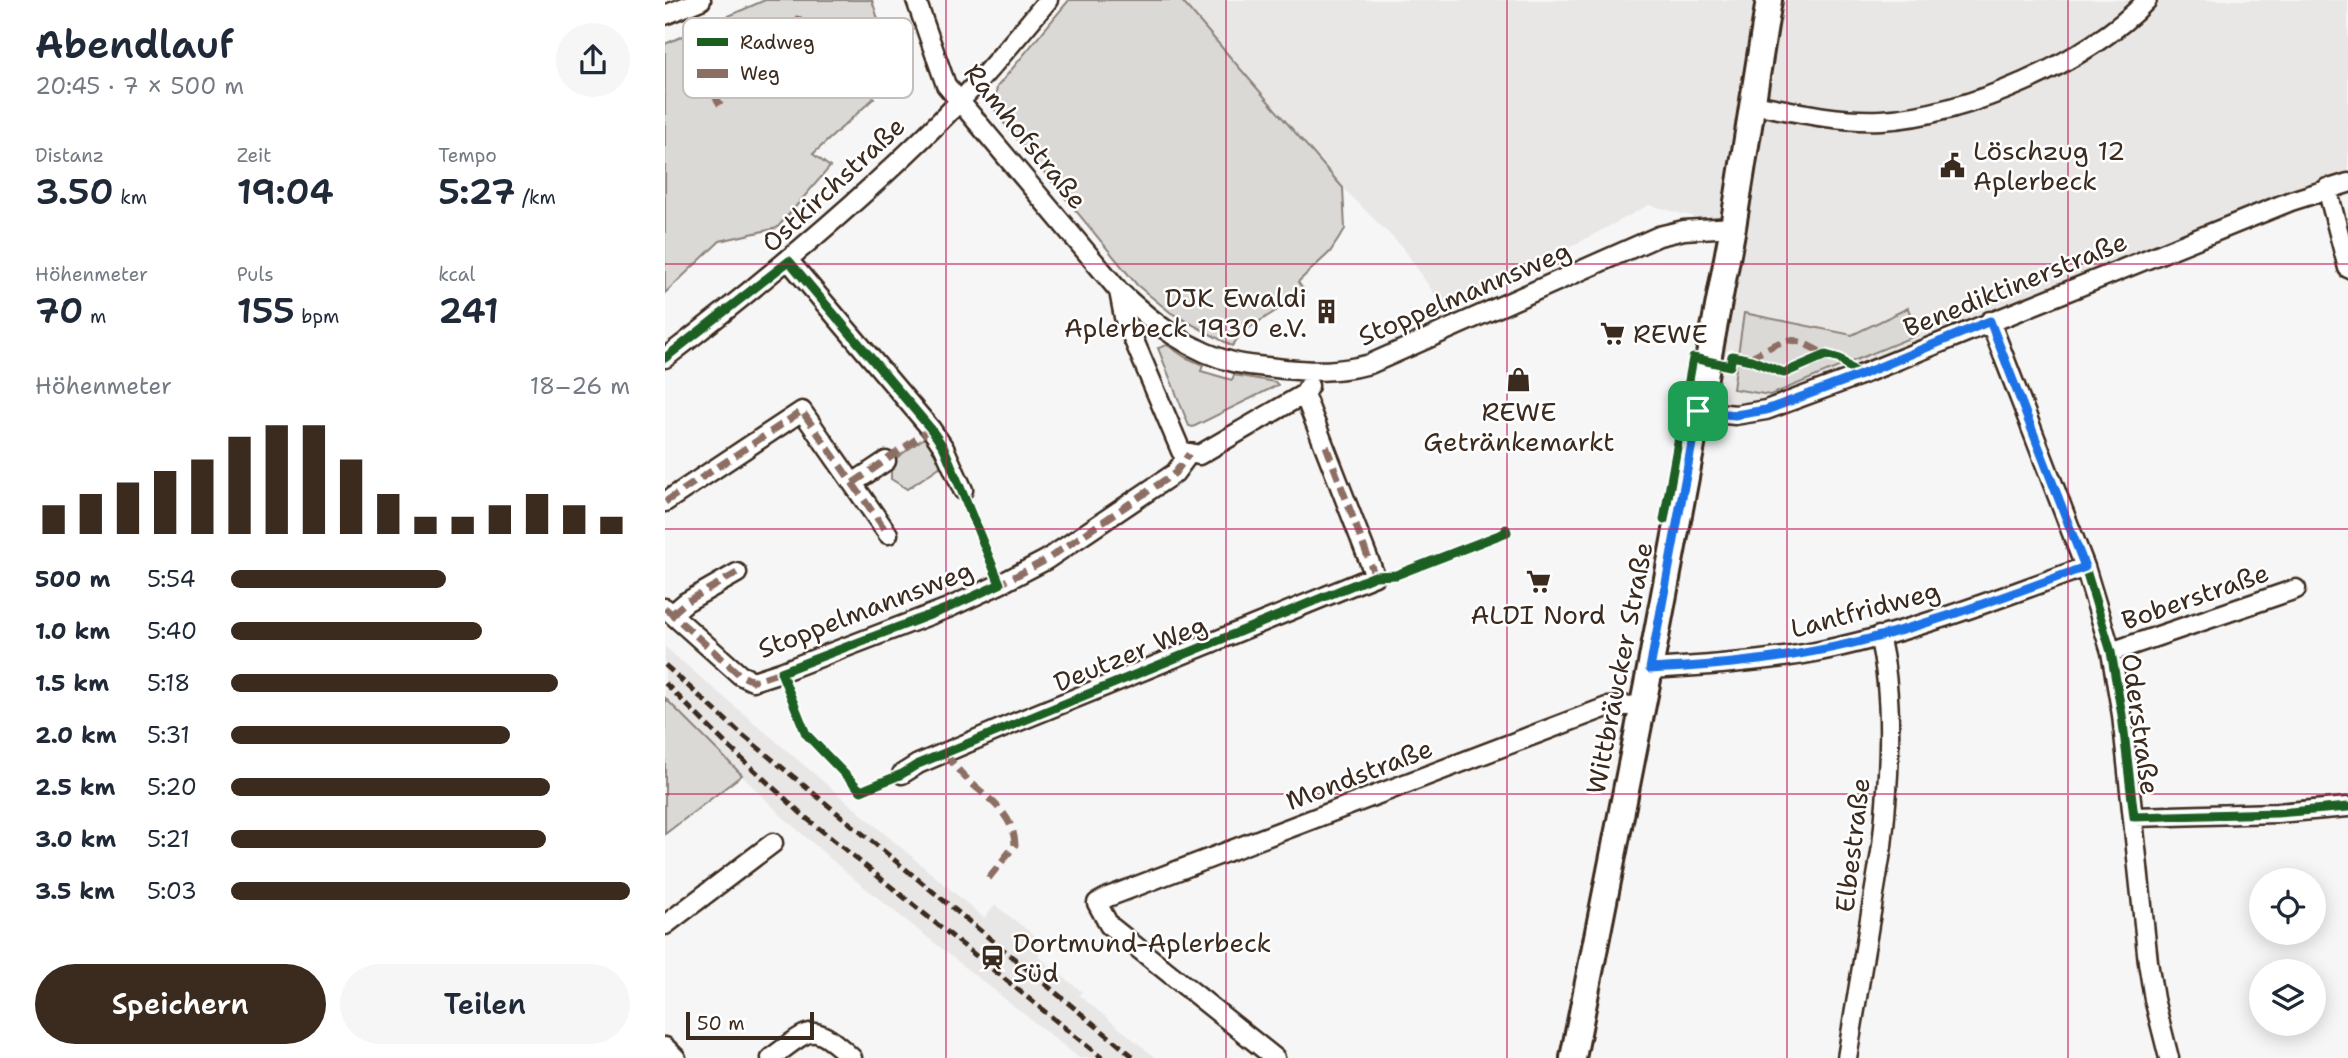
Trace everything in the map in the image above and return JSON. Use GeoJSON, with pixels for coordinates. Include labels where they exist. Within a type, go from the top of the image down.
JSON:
{"type":"FeatureCollection","features":[{"type":"Feature","properties":{"kind":"main road","name":"Wittbräucker Straße"},"geometry":{"type":"LineString","coordinates":[[1573,1058],[1733,227],[1769,0]]}},
{"type":"Feature","properties":{"kind":"street"},"geometry":{"type":"LineString","coordinates":[[665,15],[701,0]]}},
{"type":"Feature","properties":{"kind":"street","name":"Ramhofstraße"},"geometry":{"type":"LineString","coordinates":[[916,0],[946,85],[1119,291],[1149,319],[1173,335],[1209,353],[1235,362],[1316,372]]}},
{"type":"Feature","properties":{"kind":"street","name":"Ostkirchstraße"},"geometry":{"type":"LineString","coordinates":[[665,358],[789,261],[861,196],[961,100],[1048,0]]}},
{"type":"Feature","properties":{"kind":"street"},"geometry":{"type":"LineString","coordinates":[[1754,104],[1850,119],[1877,120],[1921,116],[1981,98],[2060,64],[2117,29],[2147,0]]}},
{"type":"Feature","properties":{"kind":"street","name":"Benediktinerstraße"},"geometry":{"type":"LineString","coordinates":[[1698,411],[1735,415],[1766,410],[1858,376],[2291,201],[2348,183]]}},
{"type":"Feature","properties":{"kind":"street"},"geometry":{"type":"LineString","coordinates":[[2327,188],[2348,268]]}},
{"type":"Feature","properties":{"kind":"street","name":"Stoppelmannsweg"},"geometry":{"type":"LineString","coordinates":[[1316,372],[1344,370],[1370,364],[1659,236],[1699,228],[1733,227]]}},
{"type":"Feature","properties":{"kind":"street"},"geometry":{"type":"LineString","coordinates":[[789,261],[931,429],[944,448],[964,491]]}},
{"type":"Feature","properties":{"kind":"street","name":"Ramhofstraße"},"geometry":{"type":"LineString","coordinates":[[1119,291],[1124,317],[1175,439],[1181,451],[1189,454]]}},
{"type":"Feature","properties":{"kind":"street","name":"Oderstraße"},"geometry":{"type":"LineString","coordinates":[[1990,321],[2085,567],[2111,652],[2122,715],[2148,962],[2169,1058]]}},
{"type":"Feature","properties":{"kind":"street"},"geometry":{"type":"LineString","coordinates":[[1304,394],[1316,372]]}},
{"type":"Feature","properties":{"kind":"street","name":"Stoppelmannsweg"},"geometry":{"type":"LineString","coordinates":[[668,611],[740,675],[753,681],[781,672],[948,608],[1046,560],[1175,473],[1189,454],[1199,455],[1304,394]]}},
{"type":"Feature","properties":{"kind":"street","name":"Deutzer Weg"},"geometry":{"type":"LineString","coordinates":[[902,774],[918,764],[1012,724],[1375,576],[1304,394]]}},
{"type":"Feature","properties":{"kind":"street"},"geometry":{"type":"LineString","coordinates":[[665,502],[802,411],[888,534]]}},
{"type":"Feature","properties":{"kind":"street"},"geometry":{"type":"LineString","coordinates":[[853,483],[886,461]]}},
{"type":"Feature","properties":{"kind":"street","name":"Lantfridweg"},"geometry":{"type":"LineString","coordinates":[[1650,669],[1755,662],[1818,651],[1879,636],[1959,611],[2085,567]]}},
{"type":"Feature","properties":{"kind":"street"},"geometry":{"type":"LineString","coordinates":[[668,611],[737,573]]}},
{"type":"Feature","properties":{"kind":"street","name":"Boberstraße"},"geometry":{"type":"LineString","coordinates":[[2111,652],[2296,589]]}},
{"type":"Feature","properties":{"kind":"street","name":"Elbestraße"},"geometry":{"type":"LineString","coordinates":[[1847,1058],[1886,811],[1886,675],[1879,636]]}},
{"type":"Feature","properties":{"kind":"street","name":"Mondstraße"},"geometry":{"type":"LineString","coordinates":[[1275,1058],[1109,925],[1097,903],[1607,707],[1643,705]]}},
{"type":"Feature","properties":{"kind":"street"},"geometry":{"type":"LineString","coordinates":[[2134,817],[2277,813],[2348,807]]}},
{"type":"Feature","properties":{"kind":"street"},"geometry":{"type":"LineString","coordinates":[[665,925],[773,843]]}},
{"type":"Feature","properties":{"kind":"street"},"geometry":{"type":"LineString","coordinates":[[771,1058],[804,1033],[815,1032],[852,1058]]}},
{"type":"Feature","properties":{"kind":"street"},"geometry":{"type":"LineString","coordinates":[[665,1047],[676,1058]]}},
{"type":"Feature","properties":{"kind":"shaded area"},"geometry":{"type":"Polygon","coordinates":[[[765,0],[872,0],[878,18],[724,18],[765,0]]]}},
{"type":"Feature","properties":{"kind":"shaded area"},"geometry":{"type":"Polygon","coordinates":[[[1069,0],[1181,0],[1343,188],[1345,229],[1330,252],[1298,282],[1305,292],[1243,332],[1232,346],[1171,313],[1137,285],[994,108],[997,87],[1069,0]]]}},
{"type":"Feature","properties":{"kind":"shaded area"},"geometry":{"type":"Polygon","coordinates":[[[1181,0],[2348,0],[2348,180],[1766,410],[1698,411],[1733,227],[1649,205],[1447,313],[1404,249],[1343,188],[1181,0]]]}},
{"type":"Feature","properties":{"kind":"shaded area"},"geometry":{"type":"Polygon","coordinates":[[[683,36],[683,98],[874,98],[813,154],[830,167],[777,228],[720,241],[665,293],[665,44],[683,36]]]}},
{"type":"Feature","properties":{"kind":"shaded area"},"geometry":{"type":"Polygon","coordinates":[[[1908,308],[1917,335],[1770,395],[1733,389],[1744,313],[1852,335],[1908,308]]]}},
{"type":"Feature","properties":{"kind":"shaded area"},"geometry":{"type":"Polygon","coordinates":[[[1167,345],[1203,365],[1201,371],[1232,380],[1234,375],[1275,382],[1278,385],[1193,427],[1189,426],[1158,348],[1167,345]]]}},
{"type":"Feature","properties":{"kind":"shaded area"},"geometry":{"type":"Polygon","coordinates":[[[927,436],[944,464],[907,489],[891,479],[888,464],[927,436]]]}},
{"type":"Feature","properties":{"kind":"shaded area"},"geometry":{"type":"Polygon","coordinates":[[[665,647],[984,918],[995,905],[1047,945],[1038,956],[1082,992],[1079,995],[1156,1058],[1079,1058],[849,875],[784,818],[665,698],[665,647]]]}},
{"type":"Feature","properties":{"kind":"shaded area"},"geometry":{"type":"Polygon","coordinates":[[[665,698],[742,775],[665,834],[665,698]]]}},
{"type":"Feature","properties":{"kind":"railway"},"geometry":{"type":"LineString","coordinates":[[665,665],[739,732],[1135,1058]]}},
{"type":"Feature","properties":{"kind":"railway"},"geometry":{"type":"LineString","coordinates":[[665,683],[805,817],[1102,1058]]}},
{"type":"Feature","properties":{"kind":"marked path"},"geometry":{"type":"LineString","coordinates":[[716,98],[721,106]]}},
{"type":"Feature","properties":{"kind":"marked path"},"geometry":{"type":"LineString","coordinates":[[1751,360],[1766,349],[1789,340],[1804,343],[1826,355]]}},
{"type":"Feature","properties":{"kind":"marked path"},"geometry":{"type":"LineString","coordinates":[[665,502],[802,411],[888,534]]}},
{"type":"Feature","properties":{"kind":"marked path"},"geometry":{"type":"LineString","coordinates":[[853,483],[931,429]]}},
{"type":"Feature","properties":{"kind":"marked path"},"geometry":{"type":"LineString","coordinates":[[1326,446],[1375,576]]}},
{"type":"Feature","properties":{"kind":"marked path"},"geometry":{"type":"LineString","coordinates":[[995,587],[1046,560],[1175,473],[1189,454]]}},
{"type":"Feature","properties":{"kind":"marked path"},"geometry":{"type":"LineString","coordinates":[[672,614],[686,602],[737,573]]}},
{"type":"Feature","properties":{"kind":"marked path"},"geometry":{"type":"LineString","coordinates":[[665,608],[740,675],[753,681],[787,670]]}},
{"type":"Feature","properties":{"kind":"marked path"},"geometry":{"type":"LineString","coordinates":[[945,753],[963,775],[1003,813],[1013,833],[1015,845],[987,880]]}},
{"type":"Feature","properties":{"kind":"cycle path"},"geometry":{"type":"LineString","coordinates":[[665,358],[789,261],[931,429],[944,448],[1000,584],[948,608],[781,672],[806,734],[861,791],[902,774],[918,764],[1375,576],[1396,575],[1507,532],[1506,529]]}},
{"type":"Feature","properties":{"kind":"cycle path"},"geometry":{"type":"LineString","coordinates":[[1664,520],[1693,358],[1730,366],[1732,356],[1751,360],[1784,373],[1826,355],[1840,359],[1858,376],[1990,321],[2085,567],[2111,652],[2122,715],[2134,817],[2277,813],[2348,807]]}},
{"type":"Feature","properties":{"kind":"place","name":"Löschzug 12 Aplerbeck"},"geometry":{"type":"Point","coordinates":[1953,165]}},
{"type":"Feature","properties":{"kind":"place","name":"DJK Ewaldi Aplerbeck 1930 e.V."},"geometry":{"type":"Point","coordinates":[1327,312]}},
{"type":"Feature","properties":{"kind":"place","name":"REWE"},"geometry":{"type":"Point","coordinates":[1613,333]}},
{"type":"Feature","properties":{"kind":"place","name":"REWE Getränkemarkt"},"geometry":{"type":"Point","coordinates":[1519,379]}},
{"type":"Feature","properties":{"kind":"place","name":"ALDI Nord"},"geometry":{"type":"Point","coordinates":[1538,582]}},
{"type":"Feature","properties":{"kind":"place","name":"Dortmund-Aplerbeck Süd"},"geometry":{"type":"Point","coordinates":[993,957]}},
{"type":"Feature","properties":{"kind":"route"},"geometry":{"type":"LineString","coordinates":[[1990,321],[2085,567],[1959,611],[1879,636],[1818,651],[1755,662],[1650,669],[1698,411],[1735,415],[1766,410],[1858,376],[1990,321]]}}]}
